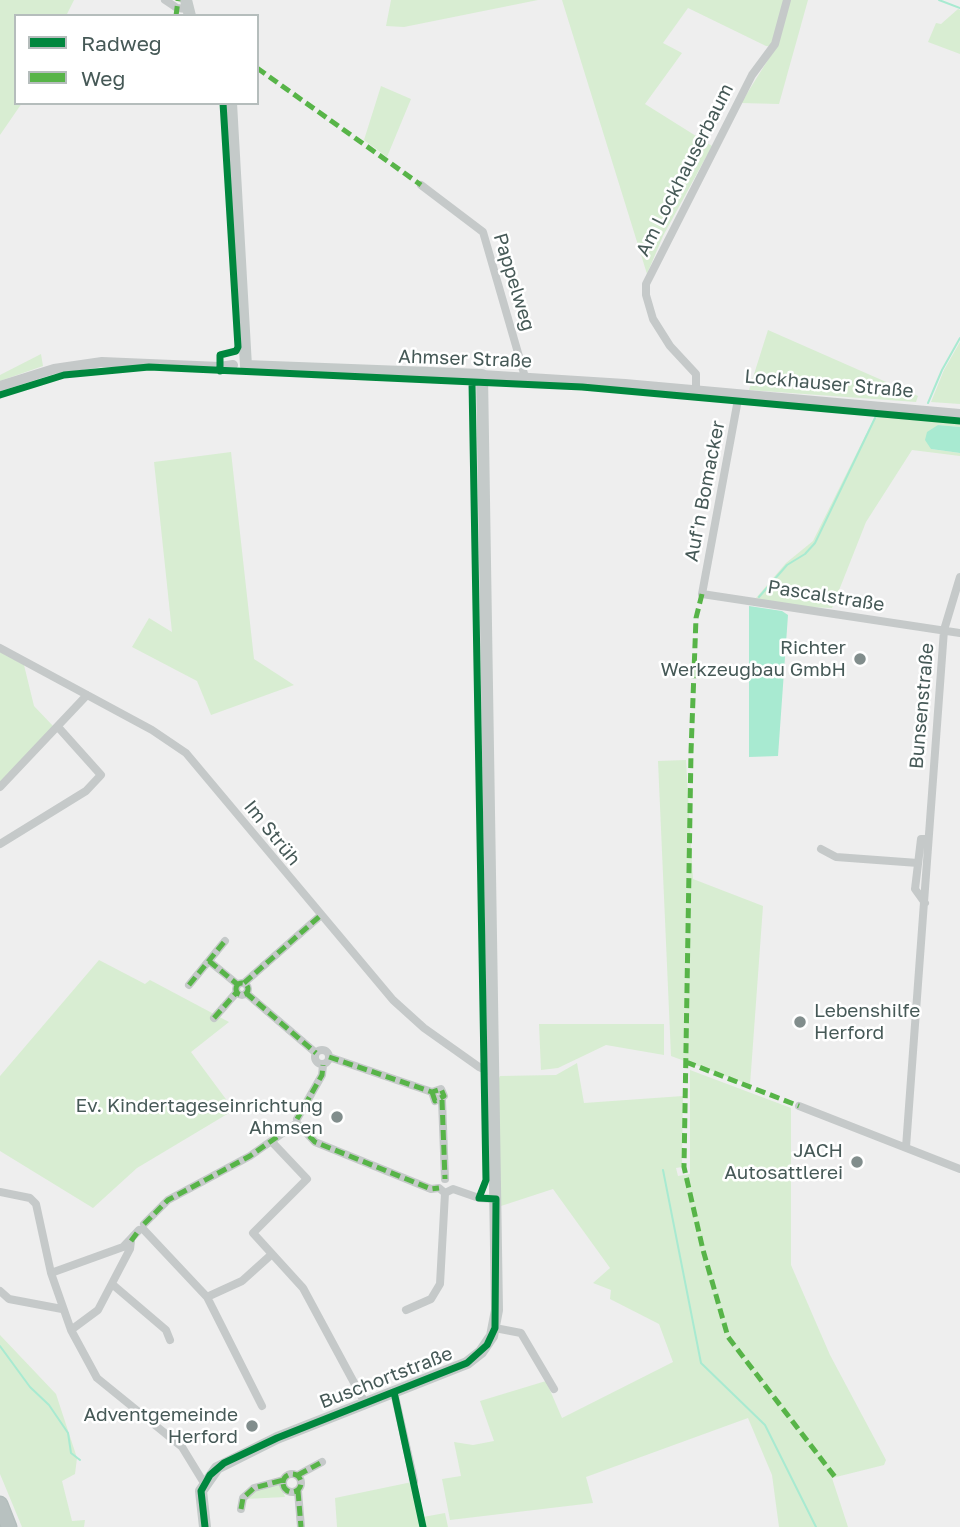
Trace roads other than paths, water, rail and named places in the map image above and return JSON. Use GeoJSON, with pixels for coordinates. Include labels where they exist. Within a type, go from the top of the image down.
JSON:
{"type":"FeatureCollection","features":[{"type":"Feature","properties":{"kind":"highway"},"geometry":{"type":"LineString","coordinates":[[0,1504],[9,1527]]}},
{"type":"Feature","properties":{"kind":"main road"},"geometry":{"type":"LineString","coordinates":[[231,105],[239,365]]}},
{"type":"Feature","properties":{"kind":"main road","name":"Ahmser Straße"},"geometry":{"type":"LineString","coordinates":[[239,365],[482,375]]}},
{"type":"Feature","properties":{"kind":"main road"},"geometry":{"type":"LineString","coordinates":[[482,375],[496,1199],[495,1328]]}},
{"type":"Feature","properties":{"kind":"main road","name":"Buschortstraße"},"geometry":{"type":"LineString","coordinates":[[204,1483],[217,1468],[243,1452],[467,1363],[487,1345],[495,1328]]}},
{"type":"Feature","properties":{"kind":"main road"},"geometry":{"type":"LineString","coordinates":[[204,1483],[200,1496],[205,1527]]}},
{"type":"Feature","properties":{"kind":"street"},"geometry":{"type":"LineString","coordinates":[[165,0],[177,8],[187,8]]}},
{"type":"Feature","properties":{"kind":"street","name":"Am Lockhauserbaum"},"geometry":{"type":"LineString","coordinates":[[696,390],[696,374],[670,346],[653,319],[646,295],[646,284],[752,75],[775,44],[787,0]]}},
{"type":"Feature","properties":{"kind":"street","name":"Pappelweg"},"geometry":{"type":"LineString","coordinates":[[421,185],[483,232],[525,377]]}},
{"type":"Feature","properties":{"kind":"street","name":"Ahmser Straße"},"geometry":{"type":"LineString","coordinates":[[0,386],[33,374],[78,365],[126,362],[239,365]]}},
{"type":"Feature","properties":{"kind":"street","name":"Ahmser Straße"},"geometry":{"type":"LineString","coordinates":[[482,375],[696,390]]}},
{"type":"Feature","properties":{"kind":"street","name":"Lockhauser Straße"},"geometry":{"type":"LineString","coordinates":[[696,390],[960,414]]}},
{"type":"Feature","properties":{"kind":"street","name":"Auf'n Bomacker"},"geometry":{"type":"LineString","coordinates":[[702,594],[739,394]]}},
{"type":"Feature","properties":{"kind":"street","name":"Bunsenstraße"},"geometry":{"type":"LineString","coordinates":[[906,1147],[944,630],[960,577]]}},
{"type":"Feature","properties":{"kind":"street","name":"Pascalstraße"},"geometry":{"type":"LineString","coordinates":[[702,594],[960,633]]}},
{"type":"Feature","properties":{"kind":"street","name":"Im Strüh"},"geometry":{"type":"LineString","coordinates":[[0,648],[152,730],[186,753],[320,916],[408,1015],[478,1067],[494,1073]]}},
{"type":"Feature","properties":{"kind":"street"},"geometry":{"type":"LineString","coordinates":[[0,787],[87,695]]}},
{"type":"Feature","properties":{"kind":"street"},"geometry":{"type":"LineString","coordinates":[[0,844],[86,791],[102,775],[58,727]]}},
{"type":"Feature","properties":{"kind":"street","name":"Bunsenstraße"},"geometry":{"type":"LineString","coordinates":[[925,902],[915,889],[921,839],[928,839]]}},
{"type":"Feature","properties":{"kind":"street"},"geometry":{"type":"LineString","coordinates":[[821,849],[836,857],[918,863]]}},
{"type":"Feature","properties":{"kind":"street"},"geometry":{"type":"LineString","coordinates":[[214,1017],[239,987],[320,916]]}},
{"type":"Feature","properties":{"kind":"street"},"geometry":{"type":"LineString","coordinates":[[189,985],[225,941]]}},
{"type":"Feature","properties":{"kind":"street"},"geometry":{"type":"LineString","coordinates":[[209,961],[239,987],[248,988],[246,993],[316,1053],[317,1063],[323,1065]]}},
{"type":"Feature","properties":{"kind":"street"},"geometry":{"type":"LineString","coordinates":[[316,1053],[324,1050],[329,1057],[432,1092],[441,1089],[446,1190],[440,1284],[431,1299],[406,1310]]}},
{"type":"Feature","properties":{"kind":"street"},"geometry":{"type":"LineString","coordinates":[[51,1273],[123,1247],[168,1200],[272,1142],[297,1123],[329,1057]]}},
{"type":"Feature","properties":{"kind":"street"},"geometry":{"type":"LineString","coordinates":[[799,1106],[960,1169]]}},
{"type":"Feature","properties":{"kind":"street"},"geometry":{"type":"LineString","coordinates":[[297,1123],[315,1142],[431,1189],[496,1199]]}},
{"type":"Feature","properties":{"kind":"street"},"geometry":{"type":"LineString","coordinates":[[272,1142],[307,1179],[253,1233],[292,1274],[317,1309],[365,1403]]}},
{"type":"Feature","properties":{"kind":"street"},"geometry":{"type":"LineString","coordinates":[[444,1179],[451,1180],[446,1190]]}},
{"type":"Feature","properties":{"kind":"street"},"geometry":{"type":"LineString","coordinates":[[0,1192],[30,1198],[36,1203],[51,1273],[62,1309],[97,1377],[182,1447],[204,1483]]}},
{"type":"Feature","properties":{"kind":"street"},"geometry":{"type":"LineString","coordinates":[[143,1228],[207,1297],[262,1406]]}},
{"type":"Feature","properties":{"kind":"street"},"geometry":{"type":"LineString","coordinates":[[71,1329],[97,1310],[130,1249],[131,1241]]}},
{"type":"Feature","properties":{"kind":"street"},"geometry":{"type":"LineString","coordinates":[[207,1297],[242,1281],[272,1254]]}},
{"type":"Feature","properties":{"kind":"street"},"geometry":{"type":"LineString","coordinates":[[112,1283],[166,1330],[170,1340]]}},
{"type":"Feature","properties":{"kind":"street"},"geometry":{"type":"LineString","coordinates":[[0,1291],[9,1299],[62,1309]]}},
{"type":"Feature","properties":{"kind":"street"},"geometry":{"type":"LineString","coordinates":[[495,1328],[521,1333],[554,1389]]}},
{"type":"Feature","properties":{"kind":"street"},"geometry":{"type":"LineString","coordinates":[[394,1392],[414,1481]]}},
{"type":"Feature","properties":{"kind":"street"},"geometry":{"type":"LineString","coordinates":[[241,1509],[243,1498],[254,1488],[298,1475],[321,1462]]}},
{"type":"Feature","properties":{"kind":"street"},"geometry":{"type":"LineString","coordinates":[[298,1475],[301,1527]]}},
{"type":"Feature","properties":{"kind":"street"},"geometry":{"type":"LineString","coordinates":[[283,1480],[288,1492],[298,1491]]}},
{"type":"Feature","properties":{"kind":"waterway"},"geometry":{"type":"LineString","coordinates":[[939,0],[960,8]]}},
{"type":"Feature","properties":{"kind":"waterway"},"geometry":{"type":"LineString","coordinates":[[928,403],[960,338]]}},
{"type":"Feature","properties":{"kind":"waterway"},"geometry":{"type":"LineString","coordinates":[[759,597],[787,565],[805,554],[815,543],[876,416],[911,417]]}},
{"type":"Feature","properties":{"kind":"waterway"},"geometry":{"type":"LineString","coordinates":[[921,418],[960,423]]}},
{"type":"Feature","properties":{"kind":"waterway"},"geometry":{"type":"LineString","coordinates":[[663,1170],[701,1363],[765,1425],[816,1527]]}},
{"type":"Feature","properties":{"kind":"waterway"},"geometry":{"type":"LineString","coordinates":[[0,1346],[30,1387],[49,1405],[68,1433],[71,1453],[80,1460]]}},
{"type":"Feature","properties":{"kind":"place","name":"Richter Werkzeugbau GmbH"},"geometry":{"type":"Point","coordinates":[860,659]}},
{"type":"Feature","properties":{"kind":"place","name":"Lebenshilfe Herford"},"geometry":{"type":"Point","coordinates":[800,1022]}},
{"type":"Feature","properties":{"kind":"place","name":"Ev. Kindertageseinrichtung Ahmsen"},"geometry":{"type":"Point","coordinates":[337,1117]}},
{"type":"Feature","properties":{"kind":"place","name":"JACH Autosattlerei"},"geometry":{"type":"Point","coordinates":[857,1162]}},
{"type":"Feature","properties":{"kind":"place","name":"Adventgemeinde Herford"},"geometry":{"type":"Point","coordinates":[252,1426]}}]}
